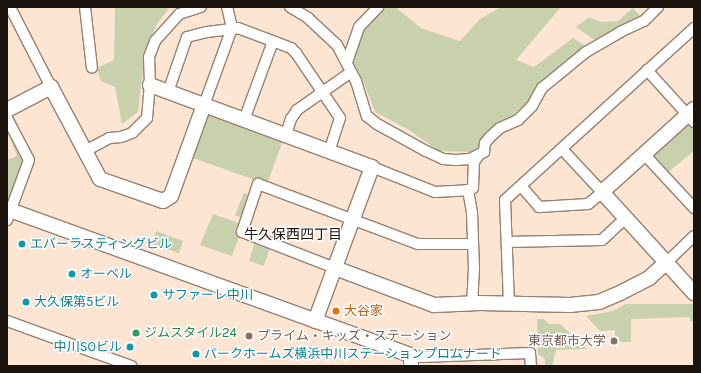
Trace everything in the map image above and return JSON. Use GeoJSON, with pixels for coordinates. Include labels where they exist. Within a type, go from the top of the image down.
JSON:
{"type":"FeatureCollection","features":[{"type":"Feature","properties":{"kind":"street"},"geometry":{"type":"LineString","coordinates":[[10,7],[100,179],[160,201],[166,201],[170,196],[232,28],[227,7]]}},
{"type":"Feature","properties":{"kind":"street"},"geometry":{"type":"LineString","coordinates":[[85,7],[92,68]]}},
{"type":"Feature","properties":{"kind":"street"},"geometry":{"type":"LineString","coordinates":[[85,151],[109,138],[121,137],[132,133],[140,127],[147,118],[150,85],[149,57],[155,41],[164,29],[180,14],[201,7]]}},
{"type":"Feature","properties":{"kind":"street"},"geometry":{"type":"LineString","coordinates":[[290,7],[308,18],[337,45],[356,81],[367,116],[377,124],[443,158],[456,160],[478,156]]}},
{"type":"Feature","properties":{"kind":"street"},"geometry":{"type":"LineString","coordinates":[[286,135],[291,119],[297,110],[322,91],[349,67],[359,27],[378,7]]}},
{"type":"Feature","properties":{"kind":"street"},"geometry":{"type":"LineString","coordinates":[[150,85],[372,167],[435,192],[468,190],[473,188],[474,162],[478,156],[484,152],[485,144],[490,137],[500,128],[518,120],[532,106],[542,88],[586,52],[620,32],[644,21],[658,7]]}},
{"type":"Feature","properties":{"kind":"street"},"geometry":{"type":"LineString","coordinates":[[168,92],[187,37],[238,28],[291,48],[296,53],[340,118],[329,151]]}},
{"type":"Feature","properties":{"kind":"street"},"geometry":{"type":"LineString","coordinates":[[509,304],[505,200],[694,28]]}},
{"type":"Feature","properties":{"kind":"street"},"geometry":{"type":"LineString","coordinates":[[244,120],[273,41]]}},
{"type":"Feature","properties":{"kind":"street"},"geometry":{"type":"LineString","coordinates":[[521,186],[539,207],[588,204],[644,154],[692,115],[647,70]]}},
{"type":"Feature","properties":{"kind":"street"},"geometry":{"type":"LineString","coordinates":[[7,110],[51,87]]}},
{"type":"Feature","properties":{"kind":"street"},"geometry":{"type":"LineString","coordinates":[[7,118],[29,160],[8,213],[316,321],[411,361],[421,357],[530,353],[531,366]]}},
{"type":"Feature","properties":{"kind":"street"},"geometry":{"type":"LineString","coordinates":[[562,149],[694,293]]}},
{"type":"Feature","properties":{"kind":"street"},"geometry":{"type":"LineString","coordinates":[[644,154],[694,208]]}},
{"type":"Feature","properties":{"kind":"street"},"geometry":{"type":"LineString","coordinates":[[316,321],[372,167]]}},
{"type":"Feature","properties":{"kind":"street"},"geometry":{"type":"LineString","coordinates":[[472,244],[418,244],[258,184],[242,232],[434,305],[472,303],[570,305],[600,302],[649,278],[694,236]]}},
{"type":"Feature","properties":{"kind":"street"},"geometry":{"type":"LineString","coordinates":[[468,190],[472,212],[474,268],[472,303]]}},
{"type":"Feature","properties":{"kind":"street"},"geometry":{"type":"LineString","coordinates":[[507,242],[602,240],[626,218]]}},
{"type":"Feature","properties":{"kind":"street"},"geometry":{"type":"LineString","coordinates":[[7,321],[131,366]]}},
{"type":"Feature","properties":{"kind":"green space"},"geometry":{"type":"Polygon","coordinates":[[[115,7],[170,7],[157,24],[145,50],[138,112],[122,124],[115,87],[101,81],[97,68],[114,60],[115,7]]]}},
{"type":"Feature","properties":{"kind":"green space"},"geometry":{"type":"Polygon","coordinates":[[[387,7],[395,7],[421,28],[460,41],[480,19],[501,7],[561,7],[516,60],[534,67],[573,38],[587,47],[473,152],[439,151],[409,130],[375,112],[362,78],[349,59],[363,25],[387,7]]]}},
{"type":"Feature","properties":{"kind":"green space"},"geometry":{"type":"Polygon","coordinates":[[[633,8],[642,18],[597,42],[576,27],[589,17],[601,22],[618,21],[633,8]]]}},
{"type":"Feature","properties":{"kind":"green space"},"geometry":{"type":"Polygon","coordinates":[[[212,115],[283,141],[267,184],[190,157],[205,117],[212,115]]]}},
{"type":"Feature","properties":{"kind":"green space"},"geometry":{"type":"Polygon","coordinates":[[[685,123],[690,123],[694,128],[694,151],[667,173],[652,156],[652,152],[685,123]]]}},
{"type":"Feature","properties":{"kind":"green space"},"geometry":{"type":"Polygon","coordinates":[[[7,128],[9,128],[25,163],[10,198],[7,198],[7,160],[17,156],[9,135],[7,135],[7,128]]]}},
{"type":"Feature","properties":{"kind":"green space"},"geometry":{"type":"Polygon","coordinates":[[[244,193],[250,195],[242,218],[235,215],[244,193]]]}},
{"type":"Feature","properties":{"kind":"green space"},"geometry":{"type":"Polygon","coordinates":[[[213,214],[239,223],[237,231],[239,237],[232,256],[200,245],[213,214]]]}},
{"type":"Feature","properties":{"kind":"green space"},"geometry":{"type":"Polygon","coordinates":[[[156,231],[183,241],[179,253],[152,243],[156,231]]]}},
{"type":"Feature","properties":{"kind":"green space"},"geometry":{"type":"Polygon","coordinates":[[[255,242],[270,247],[264,266],[249,261],[255,242]]]}},
{"type":"Feature","properties":{"kind":"green space"},"geometry":{"type":"Polygon","coordinates":[[[626,304],[693,304],[694,321],[690,321],[690,317],[631,319],[631,342],[615,342],[615,330],[600,331],[586,316],[613,311],[626,304]]]}},
{"type":"Feature","properties":{"kind":"green space"},"geometry":{"type":"Polygon","coordinates":[[[537,319],[544,319],[549,324],[560,324],[587,349],[556,350],[552,366],[545,366],[545,359],[538,354],[537,319]]]}},
{"type":"Feature","properties":{"kind":"place","name":"エバーラスティングビル"},"geometry":{"type":"Point","coordinates":[22,244]}},
{"type":"Feature","properties":{"kind":"place","name":"オーベル"},"geometry":{"type":"Point","coordinates":[72,274]}},
{"type":"Feature","properties":{"kind":"place","name":"サファーレ中川"},"geometry":{"type":"Point","coordinates":[154,295]}},
{"type":"Feature","properties":{"kind":"place","name":"大久保第5ビル"},"geometry":{"type":"Point","coordinates":[26,302]}},
{"type":"Feature","properties":{"kind":"place","name":"大谷家"},"geometry":{"type":"Point","coordinates":[336,311]}},
{"type":"Feature","properties":{"kind":"place","name":"ジムスタイル24"},"geometry":{"type":"Point","coordinates":[136,333]}},
{"type":"Feature","properties":{"kind":"place","name":"プライム・キッズ・ステーション"},"geometry":{"type":"Point","coordinates":[249,336]}},
{"type":"Feature","properties":{"kind":"place","name":"東京都市大学"},"geometry":{"type":"Point","coordinates":[614,341]}},
{"type":"Feature","properties":{"kind":"place","name":"中川SOビル"},"geometry":{"type":"Point","coordinates":[130,347]}},
{"type":"Feature","properties":{"kind":"place","name":"パークホームズ横浜中川ステーションプロムナード"},"geometry":{"type":"Point","coordinates":[196,354]}},
{"type":"Feature","properties":{"kind":"district","name":"牛久保西四丁目"},"geometry":{"type":"Point","coordinates":[293,235]}}]}
